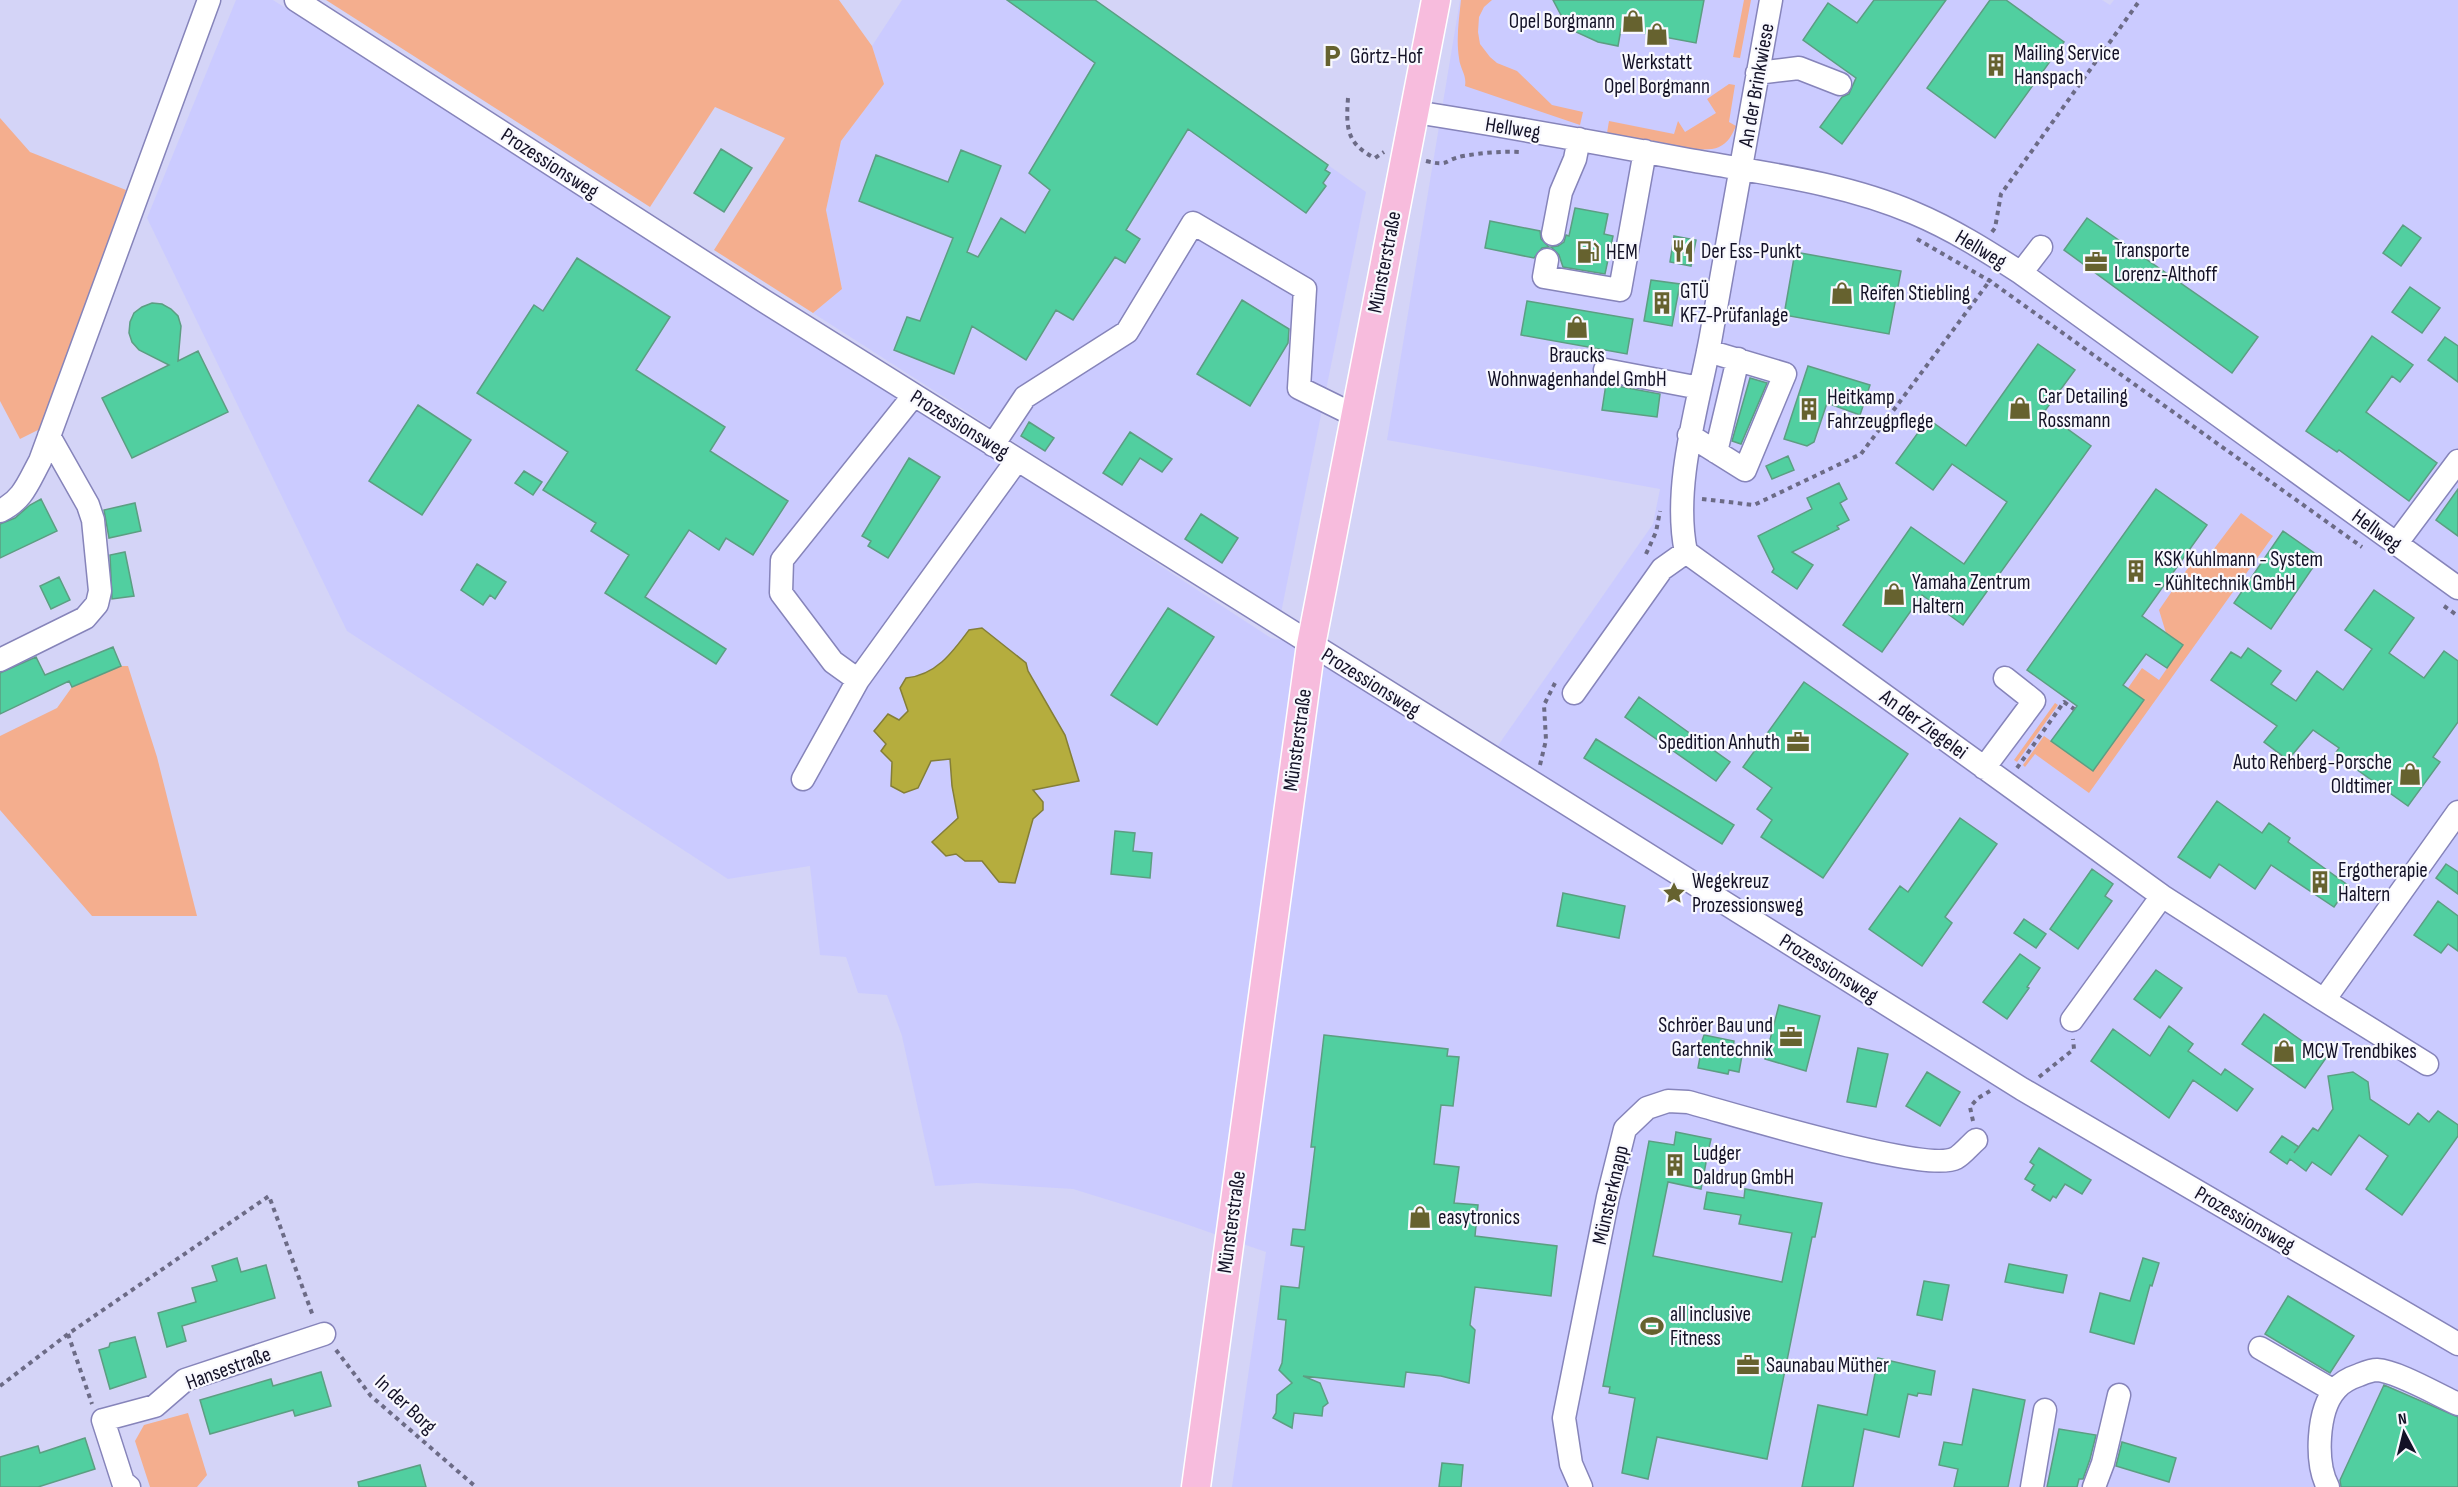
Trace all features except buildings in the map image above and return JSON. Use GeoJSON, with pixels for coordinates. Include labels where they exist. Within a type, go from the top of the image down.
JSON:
{"type":"FeatureCollection","features":[{"type":"Feature","properties":{"kind":"main road","name":"Münsterstraße"},"geometry":{"type":"LineString","coordinates":[[1196,1487],[1311,645],[1436,0]]}},
{"type":"Feature","properties":{"kind":"street"},"geometry":{"type":"LineString","coordinates":[[0,512],[20,498],[40,461],[209,0]]}},
{"type":"Feature","properties":{"kind":"street","name":"Prozessionsweg"},"geometry":{"type":"LineString","coordinates":[[296,0],[993,445],[2016,1084],[2458,1344]]}},
{"type":"Feature","properties":{"kind":"street","name":"An der Brinkwiese"},"geometry":{"type":"LineString","coordinates":[[1741,169],[1771,0]]}},
{"type":"Feature","properties":{"kind":"street"},"geometry":{"type":"LineString","coordinates":[[1757,73],[1799,68],[1840,84]]}},
{"type":"Feature","properties":{"kind":"street","name":"Hellweg"},"geometry":{"type":"LineString","coordinates":[[1415,112],[1579,139],[1822,184],[1914,213],[1982,248],[2012,267],[2458,588]]}},
{"type":"Feature","properties":{"kind":"street"},"geometry":{"type":"LineString","coordinates":[[1553,234],[1561,192],[1575,159],[1579,139]]}},
{"type":"Feature","properties":{"kind":"street"},"geometry":{"type":"LineString","coordinates":[[1547,260],[1544,277],[1620,290],[1645,151]]}},
{"type":"Feature","properties":{"kind":"street"},"geometry":{"type":"LineString","coordinates":[[1574,693],[1662,569],[1686,552],[1681,530],[1689,435],[1708,351],[1741,169]]}},
{"type":"Feature","properties":{"kind":"street"},"geometry":{"type":"LineString","coordinates":[[993,445],[1025,397],[1127,332],[1193,223],[1305,289],[1299,388],[1354,416]]}},
{"type":"Feature","properties":{"kind":"street"},"geometry":{"type":"LineString","coordinates":[[2012,267],[2041,247]]}},
{"type":"Feature","properties":{"kind":"street"},"geometry":{"type":"LineString","coordinates":[[1689,435],[1745,470],[1785,374],[1708,351]]}},
{"type":"Feature","properties":{"kind":"street"},"geometry":{"type":"LineString","coordinates":[[1716,452],[1738,359]]}},
{"type":"Feature","properties":{"kind":"street"},"geometry":{"type":"LineString","coordinates":[[1605,369],[1700,388]]}},
{"type":"Feature","properties":{"kind":"street"},"geometry":{"type":"LineString","coordinates":[[858,680],[833,662],[781,593],[782,560],[914,395]]}},
{"type":"Feature","properties":{"kind":"street"},"geometry":{"type":"LineString","coordinates":[[0,660],[86,618],[97,604],[100,591],[93,520],[88,505],[49,436]]}},
{"type":"Feature","properties":{"kind":"street"},"geometry":{"type":"LineString","coordinates":[[803,779],[858,680],[1017,460]]}},
{"type":"Feature","properties":{"kind":"street"},"geometry":{"type":"LineString","coordinates":[[2396,544],[2458,461]]}},
{"type":"Feature","properties":{"kind":"street","name":"An der Ziegelei"},"geometry":{"type":"LineString","coordinates":[[1686,552],[2162,896],[2427,1064]]}},
{"type":"Feature","properties":{"kind":"street"},"geometry":{"type":"LineString","coordinates":[[1984,768],[2034,701],[2005,678]]}},
{"type":"Feature","properties":{"kind":"street"},"geometry":{"type":"LineString","coordinates":[[2324,1000],[2458,812]]}},
{"type":"Feature","properties":{"kind":"street"},"geometry":{"type":"LineString","coordinates":[[2072,1020],[2162,896]]}},
{"type":"Feature","properties":{"kind":"street","name":"Münsterknapp"},"geometry":{"type":"LineString","coordinates":[[1581,1487],[1571,1464],[1564,1418],[1608,1197],[1625,1129],[1640,1112],[1668,1101],[1688,1102],[1850,1146],[1920,1160],[1955,1159],[1976,1140]]}},
{"type":"Feature","properties":{"kind":"street","name":"Hansestraße"},"geometry":{"type":"LineString","coordinates":[[103,1420],[155,1406],[185,1380],[324,1334]]}},
{"type":"Feature","properties":{"kind":"street"},"geometry":{"type":"LineString","coordinates":[[2260,1348],[2334,1391]]}},
{"type":"Feature","properties":{"kind":"street"},"geometry":{"type":"LineString","coordinates":[[2328,1487],[2321,1468],[2319,1445],[2324,1413],[2334,1391],[2345,1380],[2375,1370],[2390,1372],[2458,1404]]}},
{"type":"Feature","properties":{"kind":"street"},"geometry":{"type":"LineString","coordinates":[[2094,1487],[2103,1463],[2119,1395]]}},
{"type":"Feature","properties":{"kind":"street"},"geometry":{"type":"LineString","coordinates":[[2032,1487],[2045,1410]]}},
{"type":"Feature","properties":{"kind":"street"},"geometry":{"type":"LineString","coordinates":[[103,1420],[119,1485]]}},
{"type":"Feature","properties":{"kind":"path"},"geometry":{"type":"LineString","coordinates":[[1970,268],[1995,228],[2001,194],[2140,0]]}},
{"type":"Feature","properties":{"kind":"path"},"geometry":{"type":"LineString","coordinates":[[1348,98],[1346,123],[1354,144],[1375,158],[1383,152],[1443,165],[1460,157],[1507,152],[1528,153]]}},
{"type":"Feature","properties":{"kind":"path"},"geometry":{"type":"LineString","coordinates":[[1909,235],[1990,281],[2370,553]]}},
{"type":"Feature","properties":{"kind":"path"},"geometry":{"type":"LineString","coordinates":[[1684,498],[1754,505],[1861,454],[1990,281],[2012,267]]}},
{"type":"Feature","properties":{"kind":"path"},"geometry":{"type":"LineString","coordinates":[[2439,602],[2458,616]]}},
{"type":"Feature","properties":{"kind":"path"},"geometry":{"type":"LineString","coordinates":[[2006,783],[2064,702],[2074,709]]}},
{"type":"Feature","properties":{"kind":"path"},"geometry":{"type":"LineString","coordinates":[[1976,1140],[1970,1107],[1978,1098],[2049,1070],[2074,1049],[2072,1020]]}},
{"type":"Feature","properties":{"kind":"path","name":"In der Borg"},"geometry":{"type":"LineString","coordinates":[[68,1334],[269,1196],[312,1314],[324,1334],[371,1396],[476,1487]]}},
{"type":"Feature","properties":{"kind":"path"},"geometry":{"type":"LineString","coordinates":[[0,1386],[68,1334],[94,1411],[103,1420]]}},
{"type":"Feature","properties":{"kind":"shaded area"},"geometry":{"type":"Polygon","coordinates":[[[236,0],[273,0],[1038,486],[1271,638],[1345,653],[1497,747],[1653,524],[1660,489],[1387,440],[1460,0],[2102,0],[2110,5],[2114,0],[2458,0],[2458,1487],[1232,1487],[1266,1252],[1180,1222],[1073,1189],[977,1183],[935,1186],[902,1036],[887,995],[858,993],[846,957],[820,955],[810,866],[728,879],[347,631],[147,218],[236,0]]]}},
{"type":"Feature","properties":{"kind":"shaded area"},"geometry":{"type":"Polygon","coordinates":[[[326,0],[839,0],[872,46],[884,84],[841,141],[826,210],[842,289],[813,313],[714,250],[785,138],[715,107],[650,207],[326,0]]]}},
{"type":"Feature","properties":{"kind":"shaded area"},"geometry":{"type":"Polygon","coordinates":[[[902,0],[1096,0],[1366,192],[1281,613],[813,313],[842,289],[826,210],[841,141],[884,84],[872,46],[902,0]]]}},
{"type":"Feature","properties":{"kind":"shaded area"},"geometry":{"type":"Polygon","coordinates":[[[1461,0],[1492,0],[1484,7],[1479,17],[1480,44],[1497,63],[1517,71],[1552,105],[1583,112],[1580,125],[1465,86],[1458,44],[1461,0]]]}},
{"type":"Feature","properties":{"kind":"shaded area"},"geometry":{"type":"Polygon","coordinates":[[[1744,0],[1751,0],[1740,58],[1733,57],[1744,0]]]}},
{"type":"Feature","properties":{"kind":"shaded area"},"geometry":{"type":"Polygon","coordinates":[[[1729,84],[1735,85],[1729,122],[1736,126],[1727,141],[1719,147],[1681,148],[1607,133],[1609,121],[1674,134],[1678,121],[1685,132],[1716,113],[1707,99],[1729,84]]]}},
{"type":"Feature","properties":{"kind":"shaded area"},"geometry":{"type":"Polygon","coordinates":[[[0,118],[30,152],[126,190],[46,415],[40,429],[20,439],[0,401],[0,118]]]}},
{"type":"Feature","properties":{"kind":"shaded area"},"geometry":{"type":"Polygon","coordinates":[[[2241,513],[2273,536],[2089,793],[2035,754],[2025,767],[2023,765],[2044,736],[2093,771],[2144,700],[2128,688],[2142,668],[2159,680],[2183,645],[2166,633],[2159,610],[2190,565],[2204,562],[2241,513]]]}},
{"type":"Feature","properties":{"kind":"shaded area"},"geometry":{"type":"Polygon","coordinates":[[[982,628],[1026,663],[1028,671],[1065,735],[1079,781],[1033,790],[1043,802],[1043,810],[1033,819],[1015,883],[999,882],[982,861],[965,861],[956,854],[946,856],[932,842],[958,818],[950,759],[931,761],[918,788],[904,793],[891,786],[892,762],[881,751],[886,744],[874,731],[888,714],[899,720],[908,711],[900,688],[906,678],[935,668],[950,655],[969,630],[982,628]]]}},
{"type":"Feature","properties":{"kind":"shaded area"},"geometry":{"type":"Polygon","coordinates":[[[121,666],[128,666],[157,757],[197,916],[92,916],[0,810],[0,736],[57,708],[72,687],[121,666]]]}},
{"type":"Feature","properties":{"kind":"shaded area"},"geometry":{"type":"Polygon","coordinates":[[[2055,703],[2058,705],[2017,762],[2014,760],[2055,703]]]}},
{"type":"Feature","properties":{"kind":"shaded area"},"geometry":{"type":"Polygon","coordinates":[[[188,1413],[207,1475],[197,1487],[150,1487],[135,1441],[144,1425],[188,1413]]]}},
{"type":"Feature","properties":{"kind":"place","name":"Opel Borgmann"},"geometry":{"type":"Point","coordinates":[1633,21]}},
{"type":"Feature","properties":{"kind":"place","name":"Werkstatt Opel Borgmann"},"geometry":{"type":"Point","coordinates":[1657,34]}},
{"type":"Feature","properties":{"kind":"place","name":"Görtz-Hof"},"geometry":{"type":"Point","coordinates":[1332,56]}},
{"type":"Feature","properties":{"kind":"place","name":"Mailing Service Hanspach"},"geometry":{"type":"Point","coordinates":[1996,65]}},
{"type":"Feature","properties":{"kind":"place","name":"Der Ess-Punkt"},"geometry":{"type":"Point","coordinates":[1683,251]}},
{"type":"Feature","properties":{"kind":"place","name":"HEM"},"geometry":{"type":"Point","coordinates":[1588,252]}},
{"type":"Feature","properties":{"kind":"place","name":"Transporte Lorenz-Althoff"},"geometry":{"type":"Point","coordinates":[2096,262]}},
{"type":"Feature","properties":{"kind":"place","name":"Reifen Stiebling"},"geometry":{"type":"Point","coordinates":[1842,293]}},
{"type":"Feature","properties":{"kind":"place","name":"GTÜ KFZ-Prüfanlage"},"geometry":{"type":"Point","coordinates":[1662,303]}},
{"type":"Feature","properties":{"kind":"place","name":"Braucks Wohnwagenhandel GmbH"},"geometry":{"type":"Point","coordinates":[1577,327]}},
{"type":"Feature","properties":{"kind":"place","name":"Car Detailing Rossmann"},"geometry":{"type":"Point","coordinates":[2020,408]}},
{"type":"Feature","properties":{"kind":"place","name":"Heitkamp Fahrzeugpflege"},"geometry":{"type":"Point","coordinates":[1809,409]}},
{"type":"Feature","properties":{"kind":"place","name":"KSK Kuhlmann - System - Kühltechnik GmbH"},"geometry":{"type":"Point","coordinates":[2136,571]}},
{"type":"Feature","properties":{"kind":"place","name":"Yamaha Zentrum Haltern"},"geometry":{"type":"Point","coordinates":[1894,594]}},
{"type":"Feature","properties":{"kind":"place","name":"Spedition Anhuth"},"geometry":{"type":"Point","coordinates":[1798,742]}},
{"type":"Feature","properties":{"kind":"place","name":"Auto Rehberg-Porsche Oldtimer"},"geometry":{"type":"Point","coordinates":[2410,774]}},
{"type":"Feature","properties":{"kind":"place","name":"Ergotherapie Haltern"},"geometry":{"type":"Point","coordinates":[2320,882]}},
{"type":"Feature","properties":{"kind":"place","name":"Wegekreuz Prozessionsweg"},"geometry":{"type":"Point","coordinates":[1674,893]}},
{"type":"Feature","properties":{"kind":"place","name":"Schröer Bau und Gartentechnik"},"geometry":{"type":"Point","coordinates":[1791,1037]}},
{"type":"Feature","properties":{"kind":"place","name":"MCW Trendbikes"},"geometry":{"type":"Point","coordinates":[2284,1051]}},
{"type":"Feature","properties":{"kind":"place","name":"Ludger Daldrup GmbH"},"geometry":{"type":"Point","coordinates":[1675,1165]}},
{"type":"Feature","properties":{"kind":"place","name":"easytronics"},"geometry":{"type":"Point","coordinates":[1420,1217]}},
{"type":"Feature","properties":{"kind":"place","name":"all inclusive Fitness"},"geometry":{"type":"Point","coordinates":[1652,1326]}},
{"type":"Feature","properties":{"kind":"place","name":"Saunabau Müther"},"geometry":{"type":"Point","coordinates":[1748,1365]}}]}
